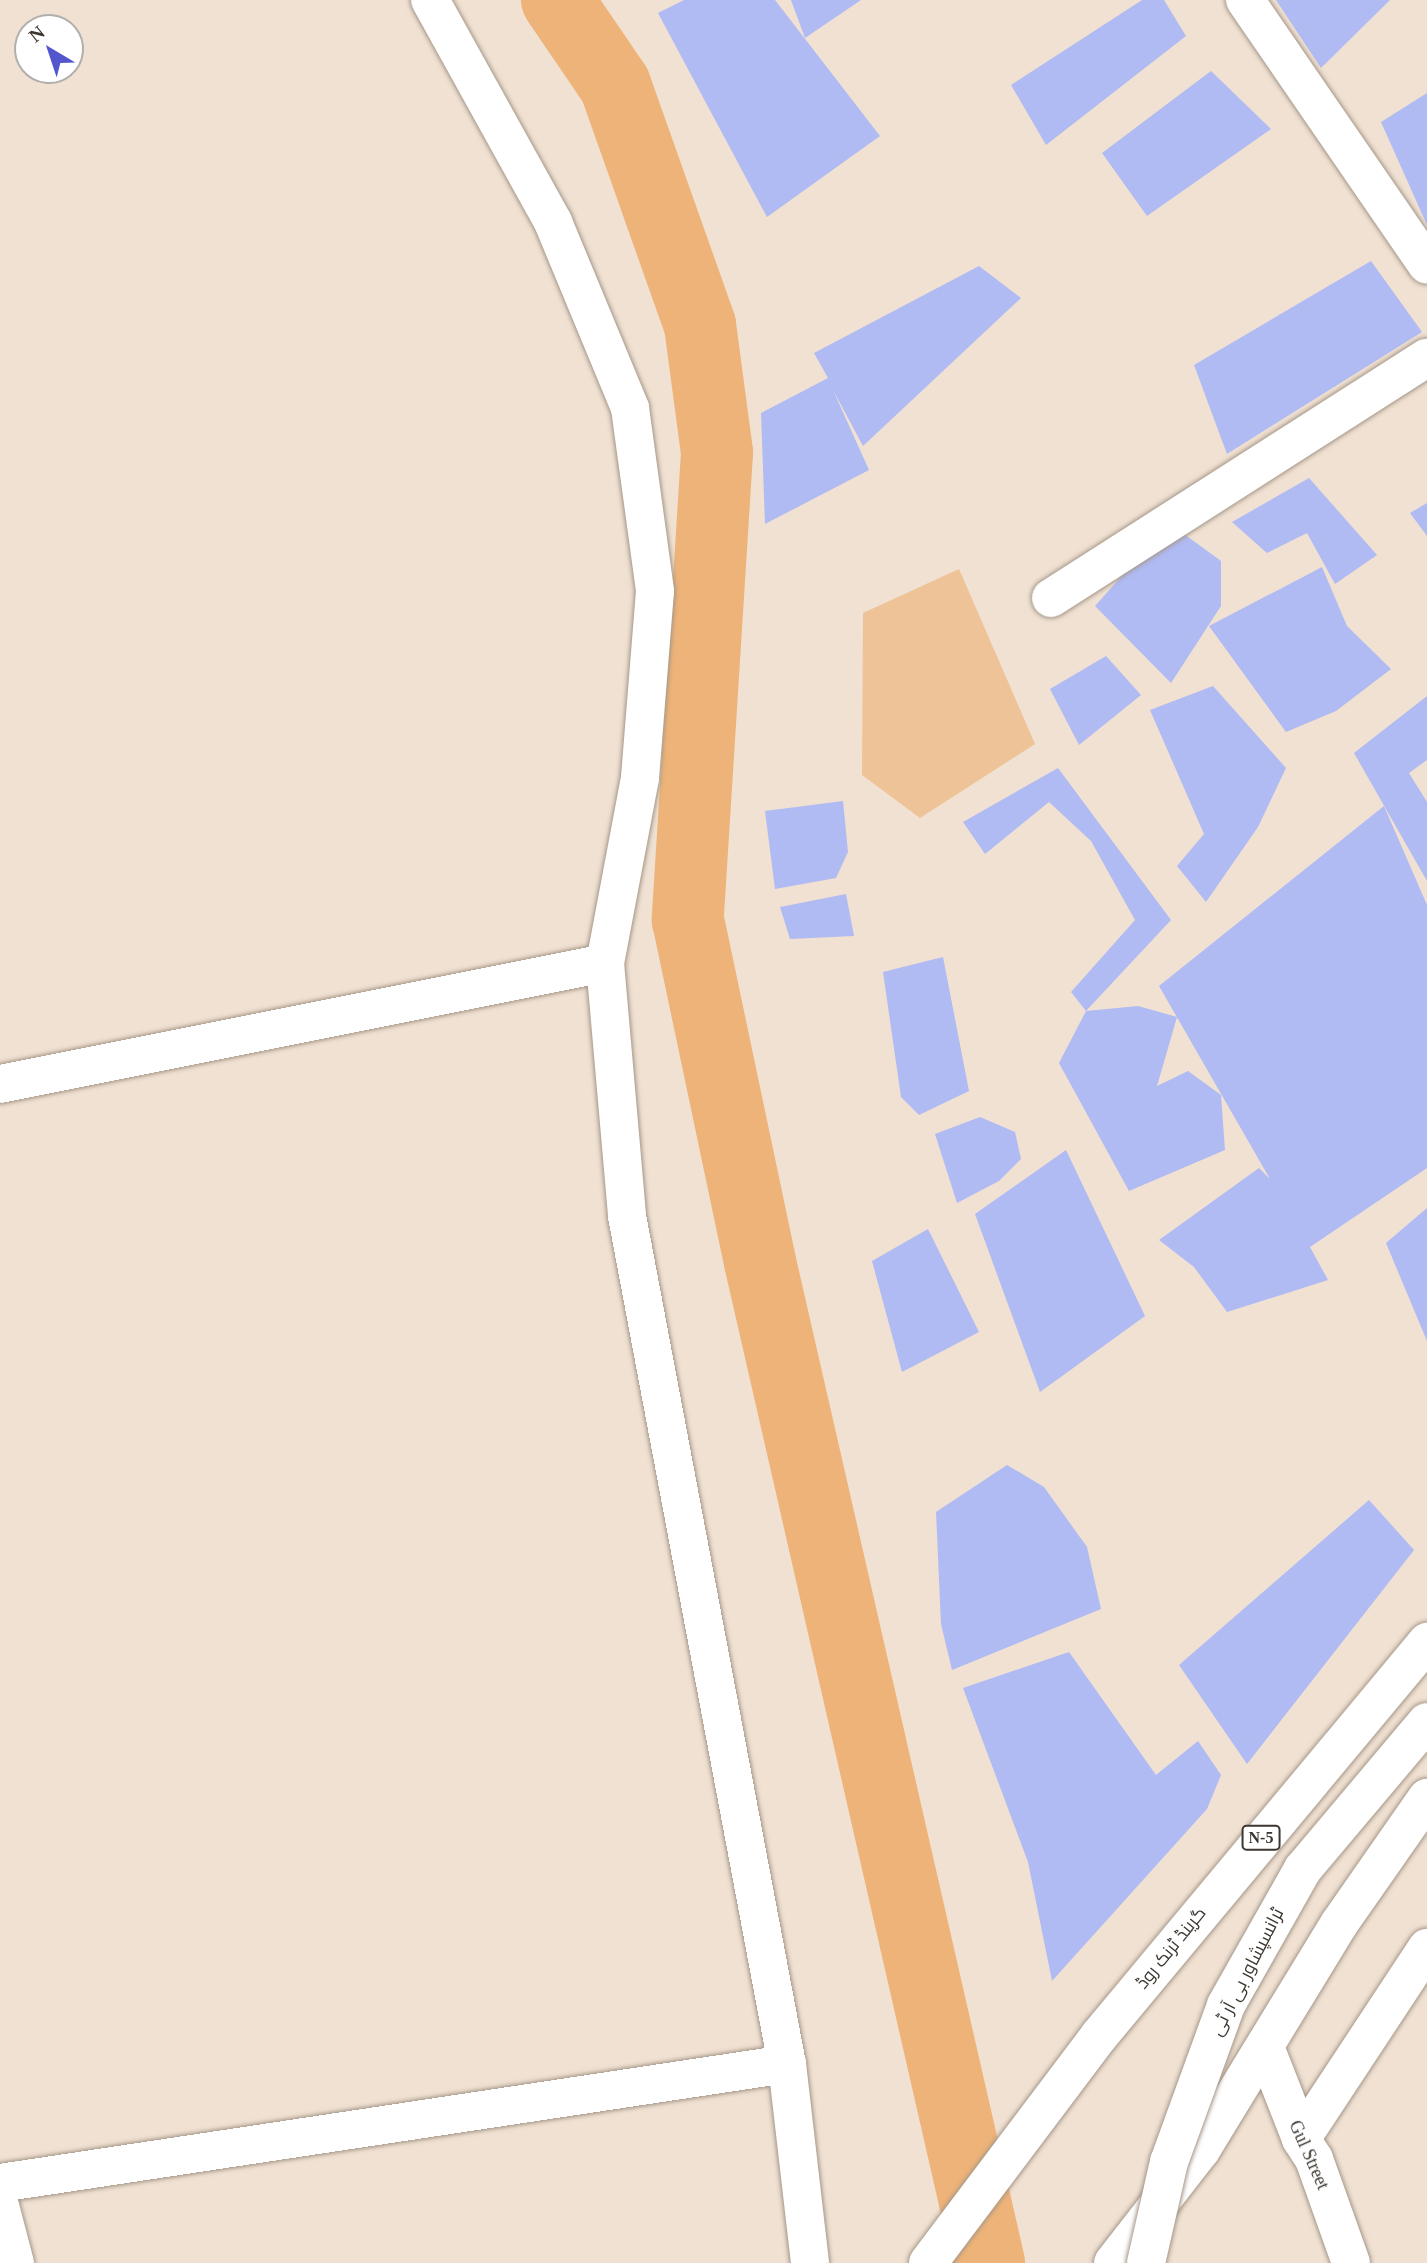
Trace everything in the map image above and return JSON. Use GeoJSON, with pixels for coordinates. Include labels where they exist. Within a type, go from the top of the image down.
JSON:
{"type":"FeatureCollection","features":[{"type":"Feature","properties":{"kind":"main road"},"geometry":{"type":"LineString","coordinates":[[430,0],[553,222],[630,408],[655,591],[640,778],[605,963],[626,1216],[787,2064],[810,2263]]}},
{"type":"Feature","properties":{"kind":"main road"},"geometry":{"type":"LineString","coordinates":[[1245,0],[1427,265]]}},
{"type":"Feature","properties":{"kind":"main road"},"geometry":{"type":"LineString","coordinates":[[1051,598],[1427,358]]}},
{"type":"Feature","properties":{"kind":"main road"},"geometry":{"type":"LineString","coordinates":[[0,1084],[605,963]]}},
{"type":"Feature","properties":{"kind":"main road","name":"گرینڈ ٹرنک روڈ"},"geometry":{"type":"LineString","coordinates":[[928,2263],[1099,2036],[1427,1642]]}},
{"type":"Feature","properties":{"kind":"main road","name":"ٹرانسپشاور بی آر ٹی"},"geometry":{"type":"LineString","coordinates":[[1146,2263],[1173,2149],[1198,2073],[1232,1994],[1303,1869],[1427,1722]]}},
{"type":"Feature","properties":{"kind":"main road"},"geometry":{"type":"LineString","coordinates":[[1113,2263],[1201,2150],[1339,1924],[1427,1798]]}},
{"type":"Feature","properties":{"kind":"main road"},"geometry":{"type":"LineString","coordinates":[[1301,2139],[1427,1948]]}},
{"type":"Feature","properties":{"kind":"main road","name":"Gul Street"},"geometry":{"type":"LineString","coordinates":[[1265,2047],[1301,2139],[1314,2159],[1351,2263]]}},
{"type":"Feature","properties":{"kind":"main road"},"geometry":{"type":"LineString","coordinates":[[0,2183],[787,2064]]}},
{"type":"Feature","properties":{"kind":"main road"},"geometry":{"type":"LineString","coordinates":[[0,2206],[15,2263]]}},
{"type":"Feature","properties":{"kind":"shaded area"},"geometry":{"type":"Polygon","coordinates":[[[959,569],[1035,744],[920,818],[862,775],[863,613],[959,569]]]}},
{"type":"Feature","properties":{"kind":"building"},"geometry":{"type":"Polygon","coordinates":[[[684,0],[775,0],[880,136],[767,217],[658,13],[684,0]]]}},
{"type":"Feature","properties":{"kind":"building"},"geometry":{"type":"Polygon","coordinates":[[[791,0],[861,0],[805,38],[791,0]]]}},
{"type":"Feature","properties":{"kind":"building"},"geometry":{"type":"Polygon","coordinates":[[[1142,0],[1164,0],[1186,36],[1046,145],[1011,85],[1142,0]]]}},
{"type":"Feature","properties":{"kind":"building"},"geometry":{"type":"Polygon","coordinates":[[[1276,0],[1390,0],[1321,68],[1276,0]]]}},
{"type":"Feature","properties":{"kind":"building"},"geometry":{"type":"Polygon","coordinates":[[[1211,71],[1271,129],[1147,216],[1102,153],[1211,71]]]}},
{"type":"Feature","properties":{"kind":"building"},"geometry":{"type":"Polygon","coordinates":[[[1427,93],[1427,225],[1381,122],[1427,93]]]}},
{"type":"Feature","properties":{"kind":"building"},"geometry":{"type":"Polygon","coordinates":[[[1371,261],[1422,332],[1227,454],[1194,365],[1371,261]]]}},
{"type":"Feature","properties":{"kind":"building"},"geometry":{"type":"Polygon","coordinates":[[[979,266],[1021,298],[863,446],[833,390],[869,470],[765,524],[761,413],[828,378],[814,353],[979,266]]]}},
{"type":"Feature","properties":{"kind":"building"},"geometry":{"type":"Polygon","coordinates":[[[1309,478],[1377,555],[1335,584],[1307,533],[1267,553],[1232,522],[1309,478]]]}},
{"type":"Feature","properties":{"kind":"building"},"geometry":{"type":"Polygon","coordinates":[[[1427,503],[1427,536],[1410,513],[1427,503]]]}},
{"type":"Feature","properties":{"kind":"building"},"geometry":{"type":"Polygon","coordinates":[[[1169,523],[1221,561],[1221,606],[1171,683],[1095,606],[1169,523]]]}},
{"type":"Feature","properties":{"kind":"building"},"geometry":{"type":"Polygon","coordinates":[[[1322,567],[1347,626],[1391,669],[1336,711],[1286,732],[1209,626],[1322,567]]]}},
{"type":"Feature","properties":{"kind":"building"},"geometry":{"type":"Polygon","coordinates":[[[1106,656],[1141,695],[1079,745],[1050,689],[1106,656]]]}},
{"type":"Feature","properties":{"kind":"building"},"geometry":{"type":"Polygon","coordinates":[[[1213,686],[1286,768],[1258,827],[1206,902],[1177,866],[1204,834],[1150,710],[1213,686]]]}},
{"type":"Feature","properties":{"kind":"building"},"geometry":{"type":"Polygon","coordinates":[[[1427,696],[1427,760],[1409,773],[1427,802],[1427,881],[1354,753],[1427,696]]]}},
{"type":"Feature","properties":{"kind":"building"},"geometry":{"type":"Polygon","coordinates":[[[1058,768],[1171,920],[1086,1011],[1071,992],[1135,920],[1091,841],[1049,802],[985,854],[963,822],[1058,768]]]}},
{"type":"Feature","properties":{"kind":"building"},"geometry":{"type":"Polygon","coordinates":[[[843,801],[848,852],[836,878],[775,889],[765,811],[843,801]]]}},
{"type":"Feature","properties":{"kind":"building"},"geometry":{"type":"Polygon","coordinates":[[[1384,806],[1427,905],[1427,1168],[1310,1247],[1328,1280],[1227,1312],[1194,1267],[1159,1240],[1259,1168],[1270,1179],[1159,986],[1384,806]]]}},
{"type":"Feature","properties":{"kind":"building"},"geometry":{"type":"Polygon","coordinates":[[[846,894],[854,936],[790,939],[780,907],[846,894]]]}},
{"type":"Feature","properties":{"kind":"building"},"geometry":{"type":"Polygon","coordinates":[[[943,957],[969,1091],[919,1115],[901,1097],[883,972],[943,957]]]}},
{"type":"Feature","properties":{"kind":"building"},"geometry":{"type":"Polygon","coordinates":[[[1138,1006],[1177,1017],[1157,1086],[1188,1071],[1221,1095],[1225,1150],[1129,1191],[1059,1063],[1086,1011],[1138,1006]]]}},
{"type":"Feature","properties":{"kind":"building"},"geometry":{"type":"Polygon","coordinates":[[[980,1117],[1015,1132],[1021,1159],[999,1181],[957,1203],[935,1134],[980,1117]]]}},
{"type":"Feature","properties":{"kind":"building"},"geometry":{"type":"Polygon","coordinates":[[[1066,1150],[1145,1316],[1040,1392],[975,1214],[1066,1150]]]}},
{"type":"Feature","properties":{"kind":"building"},"geometry":{"type":"Polygon","coordinates":[[[1427,1208],[1427,1341],[1386,1243],[1427,1208]]]}},
{"type":"Feature","properties":{"kind":"building"},"geometry":{"type":"Polygon","coordinates":[[[928,1229],[979,1332],[902,1372],[872,1261],[928,1229]]]}},
{"type":"Feature","properties":{"kind":"building"},"geometry":{"type":"Polygon","coordinates":[[[1007,1465],[1044,1487],[1087,1547],[1101,1609],[952,1670],[941,1624],[936,1512],[1007,1465]]]}},
{"type":"Feature","properties":{"kind":"building"},"geometry":{"type":"Polygon","coordinates":[[[1369,1500],[1414,1550],[1247,1764],[1179,1665],[1369,1500]]]}},
{"type":"Feature","properties":{"kind":"building"},"geometry":{"type":"Polygon","coordinates":[[[1069,1652],[1156,1775],[1198,1741],[1221,1775],[1207,1809],[1052,1981],[1028,1862],[963,1688],[1069,1652]]]}},
{"type":"Feature","properties":{"kind":"waterway"},"geometry":{"type":"LineString","coordinates":[[557,0],[615,85],[700,325],[717,453],[688,920],[760,1262],[989,2263]]}}]}
